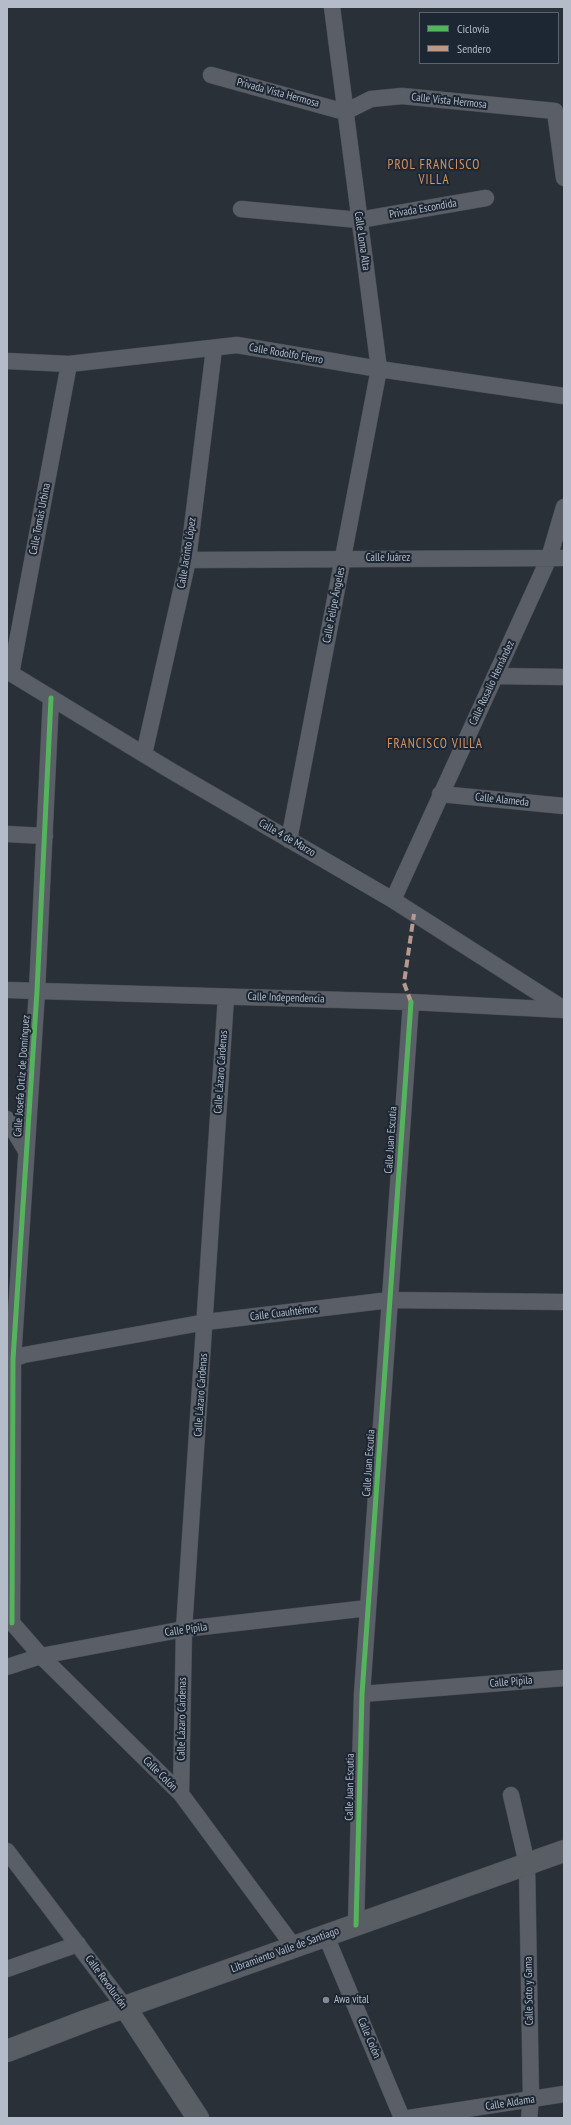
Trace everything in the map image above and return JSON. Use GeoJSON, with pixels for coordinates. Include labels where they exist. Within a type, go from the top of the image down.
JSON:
{"type":"FeatureCollection","features":[{"type":"Feature","properties":{"kind":"street","name":"Calle Loma Alta"},"geometry":{"type":"LineString","coordinates":[[332,7],[379,369]]}},
{"type":"Feature","properties":{"kind":"street","name":"Privada Vista Hermosa"},"geometry":{"type":"LineString","coordinates":[[211,75],[345,112]]}},
{"type":"Feature","properties":{"kind":"street","name":"Calle Vista Hermosa"},"geometry":{"type":"LineString","coordinates":[[345,112],[371,99],[402,96],[555,111],[564,178]]}},
{"type":"Feature","properties":{"kind":"street","name":"Privada Escondida"},"geometry":{"type":"LineString","coordinates":[[241,209],[359,220],[486,198]]}},
{"type":"Feature","properties":{"kind":"street","name":"Calle Rodolfo Fierro"},"geometry":{"type":"LineString","coordinates":[[7,361],[69,364],[236,346],[564,396]]}},
{"type":"Feature","properties":{"kind":"street","name":"Calle Jacinto López"},"geometry":{"type":"LineString","coordinates":[[144,754],[188,560],[214,349]]}},
{"type":"Feature","properties":{"kind":"street","name":"Calle Tomás Urbina"},"geometry":{"type":"LineString","coordinates":[[9,673],[69,364]]}},
{"type":"Feature","properties":{"kind":"street","name":"Calle Felipe Ángeles"},"geometry":{"type":"LineString","coordinates":[[290,840],[379,369]]}},
{"type":"Feature","properties":{"kind":"street","name":"Calle Rosalío Hernández"},"geometry":{"type":"LineString","coordinates":[[393,900],[495,676],[557,558],[564,507]]}},
{"type":"Feature","properties":{"kind":"street","name":"Calle Juárez"},"geometry":{"type":"LineString","coordinates":[[188,560],[557,558]]}},
{"type":"Feature","properties":{"kind":"street","name":"Calle 4 de Marzo"},"geometry":{"type":"LineString","coordinates":[[9,673],[393,900],[564,1009]]}},
{"type":"Feature","properties":{"kind":"street"},"geometry":{"type":"LineString","coordinates":[[495,676],[564,677]]}},
{"type":"Feature","properties":{"kind":"street","name":"Calle Josefa Ortiz de Domínguez"},"geometry":{"type":"LineString","coordinates":[[10,1620],[10,1353],[37,991],[51,698]]}},
{"type":"Feature","properties":{"kind":"street","name":"Calle Alameda"},"geometry":{"type":"LineString","coordinates":[[440,794],[564,806]]}},
{"type":"Feature","properties":{"kind":"street"},"geometry":{"type":"LineString","coordinates":[[7,834],[45,836]]}},
{"type":"Feature","properties":{"kind":"street","name":"Calle Independencia"},"geometry":{"type":"LineString","coordinates":[[7,990],[410,1002],[564,1009]]}},
{"type":"Feature","properties":{"kind":"street","name":"Calle Lázaro Cárdenas"},"geometry":{"type":"LineString","coordinates":[[181,1794],[184,1630],[206,1322],[226,997]]}},
{"type":"Feature","properties":{"kind":"street","name":"Calle Juan Escutia"},"geometry":{"type":"LineString","coordinates":[[356,1925],[362,1694],[410,1002]]}},
{"type":"Feature","properties":{"kind":"street"},"geometry":{"type":"LineString","coordinates":[[7,1119],[26,1151]]}},
{"type":"Feature","properties":{"kind":"street","name":"Calle Cuauhtémoc"},"geometry":{"type":"LineString","coordinates":[[10,1353],[24,1356],[206,1322],[390,1300],[564,1302]]}},
{"type":"Feature","properties":{"kind":"street","name":"Calle Pípila"},"geometry":{"type":"LineString","coordinates":[[7,1667],[41,1656],[184,1630],[368,1608]]}},
{"type":"Feature","properties":{"kind":"street","name":"Calle Colón"},"geometry":{"type":"LineString","coordinates":[[10,1620],[41,1656],[181,1794],[294,1947]]}},
{"type":"Feature","properties":{"kind":"street","name":"Calle Pípila"},"geometry":{"type":"LineString","coordinates":[[362,1694],[564,1678]]}},
{"type":"Feature","properties":{"kind":"street","name":"Calle Soto y Gama"},"geometry":{"type":"LineString","coordinates":[[512,1795],[527,1864],[531,2100],[529,2118]]}},
{"type":"Feature","properties":{"kind":"street","name":"Calle Revolución"},"geometry":{"type":"LineString","coordinates":[[7,1851],[125,2007],[198,2118]]}},
{"type":"Feature","properties":{"kind":"street","name":"Libramiento Valle de Santiago"},"geometry":{"type":"LineString","coordinates":[[7,2051],[125,2007],[564,1851]]}},
{"type":"Feature","properties":{"kind":"street","name":"Calle Colón"},"geometry":{"type":"LineString","coordinates":[[326,1936],[402,2118]]}},
{"type":"Feature","properties":{"kind":"street"},"geometry":{"type":"LineString","coordinates":[[7,1969],[78,1944]]}},
{"type":"Feature","properties":{"kind":"street","name":"Calle Aldama"},"geometry":{"type":"LineString","coordinates":[[409,2118],[564,2094]]}},
{"type":"Feature","properties":{"kind":"marked path"},"geometry":{"type":"LineString","coordinates":[[411,1002],[404,983],[414,914]]}},
{"type":"Feature","properties":{"kind":"cycle path"},"geometry":{"type":"LineString","coordinates":[[12,1623],[13,1359],[37,991],[51,698]]}},
{"type":"Feature","properties":{"kind":"cycle path"},"geometry":{"type":"LineString","coordinates":[[356,1925],[362,1694],[411,1002]]}},
{"type":"Feature","properties":{"kind":"place","name":"Awa vital"},"geometry":{"type":"Point","coordinates":[326,2000]}},
{"type":"Feature","properties":{"kind":"district","name":"PROL FRANCISCO VILLA"},"geometry":{"type":"Point","coordinates":[434,172]}},
{"type":"Feature","properties":{"kind":"district","name":"FRANCISCO VILLA"},"geometry":{"type":"Point","coordinates":[435,744]}}]}
